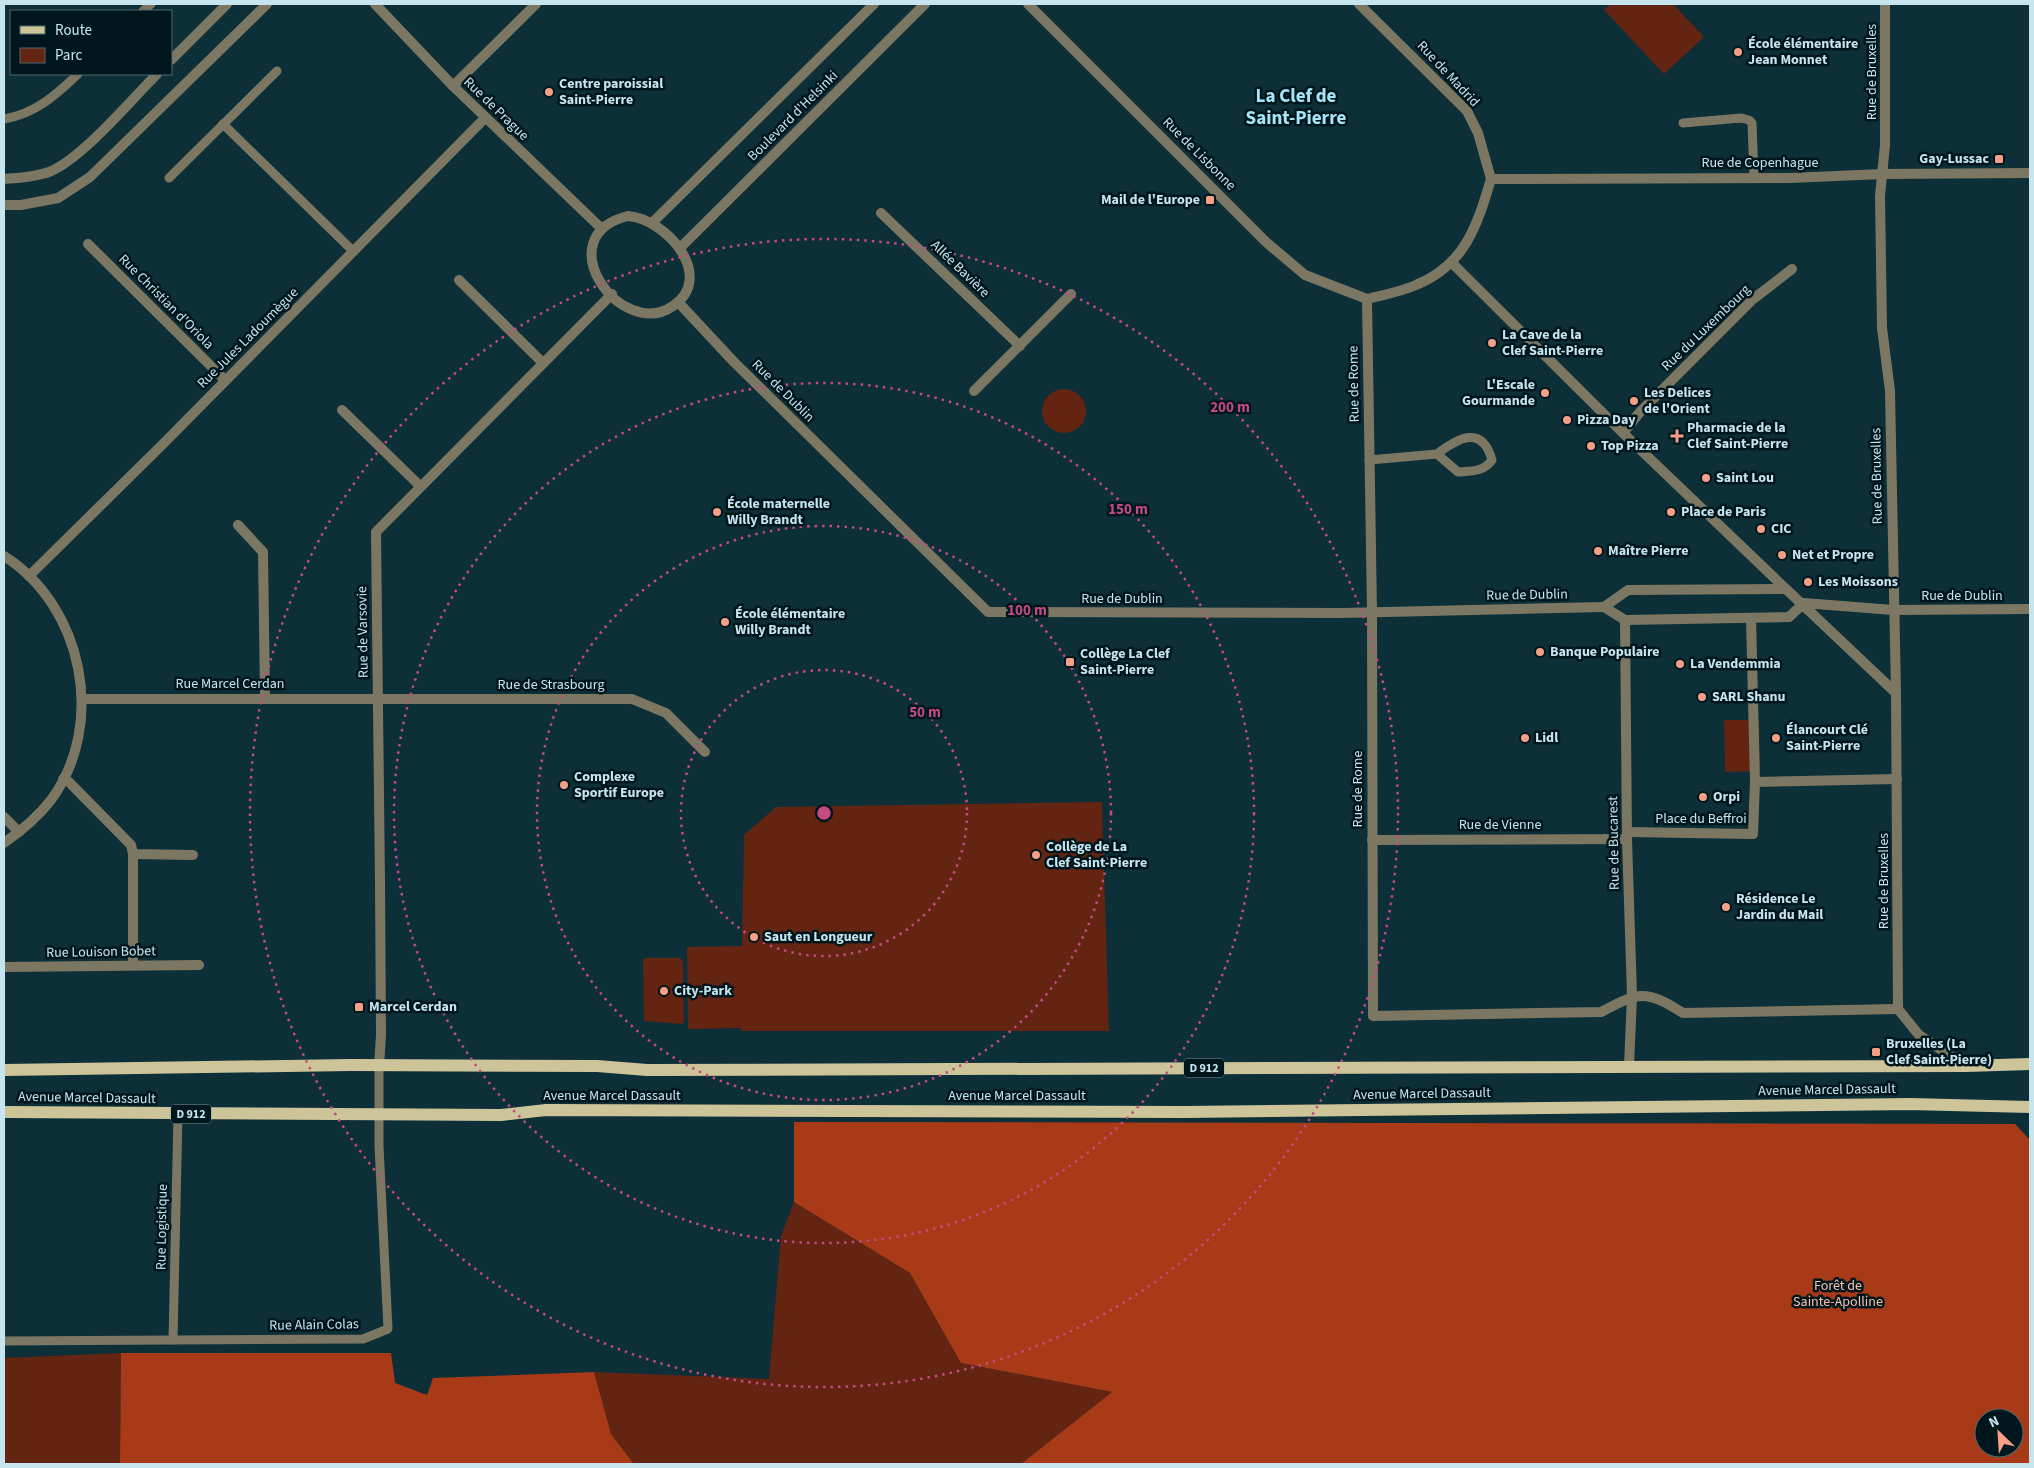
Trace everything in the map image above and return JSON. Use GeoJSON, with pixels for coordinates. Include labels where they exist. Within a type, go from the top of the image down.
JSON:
{"type":"FeatureCollection","features":[{"type":"Feature","properties":{"kind":"main road","name":"Avenue Marcel Dassault"},"geometry":{"type":"LineString","coordinates":[[4,1070],[379,1066],[597,1066],[647,1070],[1966,1066],[2030,1064]]}},
{"type":"Feature","properties":{"kind":"main road","name":"Avenue Marcel Dassault"},"geometry":{"type":"LineString","coordinates":[[4,1112],[379,1115],[501,1114],[546,1110],[1186,1112],[1910,1104],[2030,1107]]}},
{"type":"Feature","properties":{"kind":"street"},"geometry":{"type":"LineString","coordinates":[[172,59],[227,4]]}},
{"type":"Feature","properties":{"kind":"street"},"geometry":{"type":"LineString","coordinates":[[4,205],[21,205],[58,198],[90,177],[267,4]]}},
{"type":"Feature","properties":{"kind":"street","name":"Rue de Prague"},"geometry":{"type":"LineString","coordinates":[[375,4],[485,118],[602,229]]}},
{"type":"Feature","properties":{"kind":"street"},"geometry":{"type":"LineString","coordinates":[[453,86],[536,4]]}},
{"type":"Feature","properties":{"kind":"street","name":"Boulevard d'Helsinki"},"geometry":{"type":"LineString","coordinates":[[653,222],[874,4]]}},
{"type":"Feature","properties":{"kind":"street","name":"Boulevard d'Helsinki"},"geometry":{"type":"LineString","coordinates":[[680,248],[925,4]]}},
{"type":"Feature","properties":{"kind":"street","name":"Rue de Lisbonne"},"geometry":{"type":"LineString","coordinates":[[1028,4],[1266,242],[1305,275],[1367,299]]}},
{"type":"Feature","properties":{"kind":"street","name":"Rue de Madrid"},"geometry":{"type":"LineString","coordinates":[[1359,4],[1467,111],[1478,133],[1491,179]]}},
{"type":"Feature","properties":{"kind":"street","name":"Rue de Bruxelles"},"geometry":{"type":"LineString","coordinates":[[1885,4],[1885,145],[1880,196],[1882,328],[1890,391],[1896,692],[1898,1009]]}},
{"type":"Feature","properties":{"kind":"street"},"geometry":{"type":"LineString","coordinates":[[4,178],[19,178],[50,172],[77,155],[156,75]]}},
{"type":"Feature","properties":{"kind":"street","name":"Rue Jules Ladoumègue"},"geometry":{"type":"LineString","coordinates":[[29,576],[485,118]]}},
{"type":"Feature","properties":{"kind":"street","name":"Rue de Copenhague"},"geometry":{"type":"LineString","coordinates":[[1491,179],[2030,174]]}},
{"type":"Feature","properties":{"kind":"street"},"geometry":{"type":"LineString","coordinates":[[1367,299],[1416,285],[1452,263],[1477,226],[1491,179]]}},
{"type":"Feature","properties":{"kind":"street","name":"Allée Bavière"},"geometry":{"type":"LineString","coordinates":[[881,213],[1020,346]]}},
{"type":"Feature","properties":{"kind":"street"},"geometry":{"type":"LineString","coordinates":[[628,216],[641,217],[653,222],[680,248],[687,259],[690,271],[688,284],[678,302],[664,312],[639,314],[627,309],[600,283],[594,272],[591,260],[592,247],[602,229],[616,219],[628,216]]}},
{"type":"Feature","properties":{"kind":"street","name":"Rue Christian d'Oriola"},"geometry":{"type":"LineString","coordinates":[[88,244],[225,380]]}},
{"type":"Feature","properties":{"kind":"street"},"geometry":{"type":"LineString","coordinates":[[1452,263],[1623,433],[1896,692]]}},
{"type":"Feature","properties":{"kind":"street","name":"Rue du Luxembourg"},"geometry":{"type":"LineString","coordinates":[[1623,433],[1640,412],[1752,300],[1792,269]]}},
{"type":"Feature","properties":{"kind":"street"},"geometry":{"type":"LineString","coordinates":[[459,280],[543,363]]}},
{"type":"Feature","properties":{"kind":"street","name":"Rue de Varsovie"},"geometry":{"type":"LineString","coordinates":[[379,1066],[381,1035],[376,532],[612,294]]}},
{"type":"Feature","properties":{"kind":"street"},"geometry":{"type":"LineString","coordinates":[[974,392],[1071,294]]}},
{"type":"Feature","properties":{"kind":"street","name":"Rue de Rome"},"geometry":{"type":"LineString","coordinates":[[1367,299],[1372,612],[1373,1016],[1601,1012],[1632,996]]}},
{"type":"Feature","properties":{"kind":"street","name":"Rue de Dublin"},"geometry":{"type":"LineString","coordinates":[[678,302],[734,362],[988,612],[1372,612],[1604,607]]}},
{"type":"Feature","properties":{"kind":"street"},"geometry":{"type":"LineString","coordinates":[[342,410],[420,486]]}},
{"type":"Feature","properties":{"kind":"street"},"geometry":{"type":"LineString","coordinates":[[238,525],[263,552],[265,697]]}},
{"type":"Feature","properties":{"kind":"street"},"geometry":{"type":"LineString","coordinates":[[4,556],[18,564],[49,598],[63,623],[80,676],[83,699],[76,746],[52,798],[40,813],[4,843]]}},
{"type":"Feature","properties":{"kind":"street"},"geometry":{"type":"LineString","coordinates":[[1786,588],[1628,590],[1604,607],[1625,620],[1751,618],[1789,617],[1804,603]]}},
{"type":"Feature","properties":{"kind":"street","name":"Rue de Dublin"},"geometry":{"type":"LineString","coordinates":[[1804,603],[1893,610],[2030,609]]}},
{"type":"Feature","properties":{"kind":"street","name":"Place du Beffroi"},"geometry":{"type":"LineString","coordinates":[[1627,836],[1753,834],[1755,782],[1751,618]]}},
{"type":"Feature","properties":{"kind":"street","name":"Rue de Bucarest"},"geometry":{"type":"LineString","coordinates":[[1625,620],[1627,836],[1632,996],[1629,1066]]}},
{"type":"Feature","properties":{"kind":"street","name":"Rue Marcel Cerdan"},"geometry":{"type":"LineString","coordinates":[[83,699],[265,697],[378,699]]}},
{"type":"Feature","properties":{"kind":"street","name":"Rue de Strasbourg"},"geometry":{"type":"LineString","coordinates":[[378,699],[632,699],[666,713],[705,752]]}},
{"type":"Feature","properties":{"kind":"street"},"geometry":{"type":"LineString","coordinates":[[62,779],[69,782],[131,845],[133,854],[133,965]]}},
{"type":"Feature","properties":{"kind":"street"},"geometry":{"type":"LineString","coordinates":[[1755,782],[1897,779]]}},
{"type":"Feature","properties":{"kind":"street"},"geometry":{"type":"LineString","coordinates":[[4,817],[19,832]]}},
{"type":"Feature","properties":{"kind":"street","name":"Rue de Vienne"},"geometry":{"type":"LineString","coordinates":[[1372,840],[1627,836]]}},
{"type":"Feature","properties":{"kind":"street"},"geometry":{"type":"LineString","coordinates":[[133,854],[193,855]]}},
{"type":"Feature","properties":{"kind":"street","name":"Rue Louison Bobet"},"geometry":{"type":"LineString","coordinates":[[4,967],[199,965]]}},
{"type":"Feature","properties":{"kind":"street"},"geometry":{"type":"LineString","coordinates":[[1632,996],[1658,997],[1682,1013],[1898,1009],[1919,1035],[1966,1066]]}},
{"type":"Feature","properties":{"kind":"lane"},"geometry":{"type":"LineString","coordinates":[[169,178],[277,70]]}},
{"type":"Feature","properties":{"kind":"lane"},"geometry":{"type":"LineString","coordinates":[[4,120],[33,111],[58,94],[77,75]]}},
{"type":"Feature","properties":{"kind":"lane"},"geometry":{"type":"LineString","coordinates":[[1682,123],[1740,118],[1749,120],[1752,124],[1754,177]]}},
{"type":"Feature","properties":{"kind":"lane"},"geometry":{"type":"LineString","coordinates":[[223,124],[353,251]]}},
{"type":"Feature","properties":{"kind":"lane"},"geometry":{"type":"LineString","coordinates":[[1370,460],[1437,454],[1456,440],[1472,438],[1482,442],[1489,450],[1492,460],[1487,467],[1474,471],[1458,472],[1437,454]]}},
{"type":"Feature","properties":{"kind":"lane","name":"Rue Alain Colas"},"geometry":{"type":"LineString","coordinates":[[4,1341],[363,1339],[388,1329],[379,1115],[379,1066]]}},
{"type":"Feature","properties":{"kind":"lane","name":"Rue Logistique"},"geometry":{"type":"LineString","coordinates":[[173,1340],[178,1114]]}},
{"type":"Feature","properties":{"kind":"green space"},"geometry":{"type":"Polygon","coordinates":[[[1610,4],[1673,4],[1704,37],[1664,74],[1604,10],[1610,4]]]}},
{"type":"Feature","properties":{"kind":"green space"},"geometry":{"type":"Polygon","coordinates":[[[1064,389],[1076,393],[1082,399],[1086,411],[1082,423],[1076,429],[1064,433],[1052,429],[1046,423],[1042,411],[1046,399],[1052,393],[1064,389]]]}},
{"type":"Feature","properties":{"kind":"green space"},"geometry":{"type":"Polygon","coordinates":[[[1724,720],[1759,720],[1760,771],[1725,772],[1724,720]]]}},
{"type":"Feature","properties":{"kind":"green space"},"geometry":{"type":"Polygon","coordinates":[[[1102,802],[1109,1031],[741,1031],[741,1028],[688,1029],[687,947],[742,946],[744,835],[776,807],[1102,802]]]}},
{"type":"Feature","properties":{"kind":"green space","name":"City-Park"},"geometry":{"type":"Polygon","coordinates":[[[645,958],[680,958],[683,961],[684,1021],[682,1024],[644,1021],[643,961],[645,958]]]}},
{"type":"Feature","properties":{"kind":"green space","name":"Forêt de Sainte-Apolline"},"geometry":{"type":"Polygon","coordinates":[[[794,1122],[2015,1124],[2030,1140],[2030,1464],[1021,1464],[1112,1392],[961,1363],[910,1273],[794,1202],[794,1122]]]}},
{"type":"Feature","properties":{"kind":"green space"},"geometry":{"type":"Polygon","coordinates":[[[794,1202],[910,1273],[961,1363],[1112,1392],[1021,1464],[634,1464],[611,1434],[594,1372],[769,1379],[781,1236],[794,1202]]]}},
{"type":"Feature","properties":{"kind":"green space"},"geometry":{"type":"Polygon","coordinates":[[[121,1353],[120,1464],[4,1464],[4,1358],[121,1353]]]}},
{"type":"Feature","properties":{"kind":"green space"},"geometry":{"type":"Polygon","coordinates":[[[121,1353],[391,1353],[395,1383],[427,1395],[433,1378],[594,1372],[611,1434],[634,1464],[120,1464],[121,1353]]]}},
{"type":"Feature","properties":{"kind":"place","name":"École élémentaire Jean Monnet"},"geometry":{"type":"Point","coordinates":[1738,52]}},
{"type":"Feature","properties":{"kind":"place","name":"Centre paroissial Saint-Pierre"},"geometry":{"type":"Point","coordinates":[549,92]}},
{"type":"Feature","properties":{"kind":"place","name":"Gay-Lussac"},"geometry":{"type":"Point","coordinates":[1999,159]}},
{"type":"Feature","properties":{"kind":"place","name":"Mail de l'Europe"},"geometry":{"type":"Point","coordinates":[1210,200]}},
{"type":"Feature","properties":{"kind":"place","name":"La Cave de la Clef Saint-Pierre"},"geometry":{"type":"Point","coordinates":[1492,343]}},
{"type":"Feature","properties":{"kind":"place","name":"L'Escale Gourmande"},"geometry":{"type":"Point","coordinates":[1545,393]}},
{"type":"Feature","properties":{"kind":"place","name":"Les Delices de l'Orient"},"geometry":{"type":"Point","coordinates":[1634,401]}},
{"type":"Feature","properties":{"kind":"place","name":"Pizza Day"},"geometry":{"type":"Point","coordinates":[1567,420]}},
{"type":"Feature","properties":{"kind":"place","name":"Pharmacie de la Clef Saint-Pierre"},"geometry":{"type":"Point","coordinates":[1677,436]}},
{"type":"Feature","properties":{"kind":"place","name":"Top Pizza"},"geometry":{"type":"Point","coordinates":[1591,446]}},
{"type":"Feature","properties":{"kind":"place","name":"Saint Lou"},"geometry":{"type":"Point","coordinates":[1706,478]}},
{"type":"Feature","properties":{"kind":"place","name":"École maternelle Willy Brandt"},"geometry":{"type":"Point","coordinates":[717,512]}},
{"type":"Feature","properties":{"kind":"place","name":"Place de Paris"},"geometry":{"type":"Point","coordinates":[1671,512]}},
{"type":"Feature","properties":{"kind":"place","name":"CIC"},"geometry":{"type":"Point","coordinates":[1761,529]}},
{"type":"Feature","properties":{"kind":"place","name":"Maître Pierre"},"geometry":{"type":"Point","coordinates":[1598,551]}},
{"type":"Feature","properties":{"kind":"place","name":"Net et Propre"},"geometry":{"type":"Point","coordinates":[1782,555]}},
{"type":"Feature","properties":{"kind":"place","name":"Les Moissons"},"geometry":{"type":"Point","coordinates":[1808,582]}},
{"type":"Feature","properties":{"kind":"place","name":"École élémentaire Willy Brandt"},"geometry":{"type":"Point","coordinates":[725,622]}},
{"type":"Feature","properties":{"kind":"place","name":"Banque Populaire"},"geometry":{"type":"Point","coordinates":[1540,652]}},
{"type":"Feature","properties":{"kind":"place","name":"Collège La Clef Saint-Pierre"},"geometry":{"type":"Point","coordinates":[1070,662]}},
{"type":"Feature","properties":{"kind":"place","name":"La Vendemmia"},"geometry":{"type":"Point","coordinates":[1680,664]}},
{"type":"Feature","properties":{"kind":"place","name":"SARL Shanu"},"geometry":{"type":"Point","coordinates":[1702,697]}},
{"type":"Feature","properties":{"kind":"place","name":"Lidl"},"geometry":{"type":"Point","coordinates":[1525,738]}},
{"type":"Feature","properties":{"kind":"place","name":"Élancourt Clé Saint-Pierre"},"geometry":{"type":"Point","coordinates":[1776,738]}},
{"type":"Feature","properties":{"kind":"place","name":"Complexe Sportif Europe"},"geometry":{"type":"Point","coordinates":[564,785]}},
{"type":"Feature","properties":{"kind":"place","name":"Orpi"},"geometry":{"type":"Point","coordinates":[1703,797]}},
{"type":"Feature","properties":{"kind":"place","name":"Collège de La Clef Saint-Pierre"},"geometry":{"type":"Point","coordinates":[1036,855]}},
{"type":"Feature","properties":{"kind":"place","name":"Résidence Le Jardin du Mail"},"geometry":{"type":"Point","coordinates":[1726,907]}},
{"type":"Feature","properties":{"kind":"place","name":"Saut en Longueur"},"geometry":{"type":"Point","coordinates":[754,937]}},
{"type":"Feature","properties":{"kind":"place","name":"City-Park"},"geometry":{"type":"Point","coordinates":[664,991]}},
{"type":"Feature","properties":{"kind":"place","name":"Marcel Cerdan"},"geometry":{"type":"Point","coordinates":[359,1007]}},
{"type":"Feature","properties":{"kind":"place","name":"Bruxelles (La Clef Saint-Pierre)"},"geometry":{"type":"Point","coordinates":[1876,1052]}},
{"type":"Feature","properties":{"kind":"district","name":"La Clef de Saint-Pierre"},"geometry":{"type":"Point","coordinates":[1296,107]}}]}
